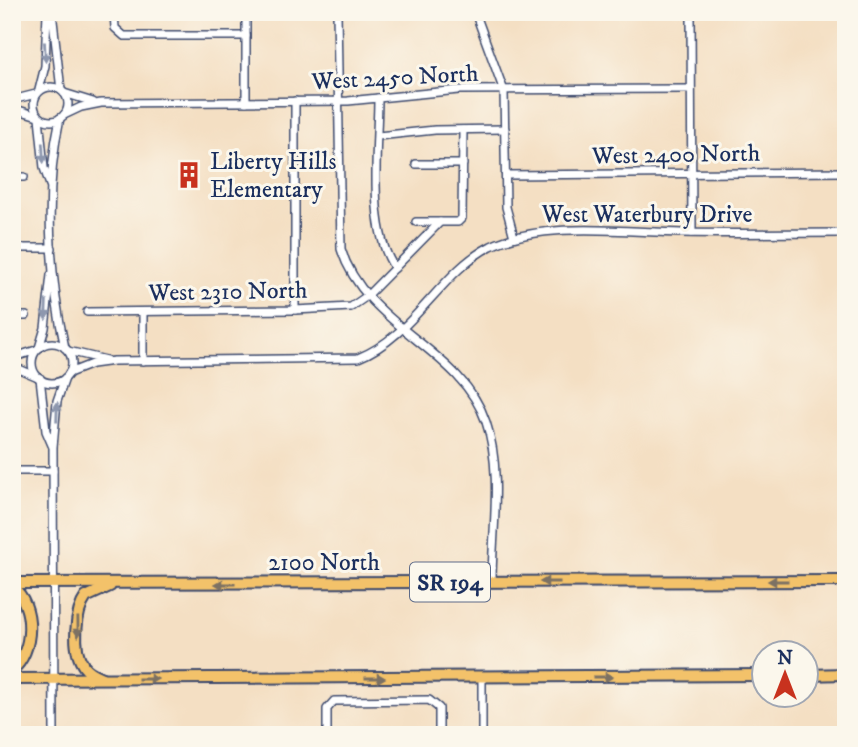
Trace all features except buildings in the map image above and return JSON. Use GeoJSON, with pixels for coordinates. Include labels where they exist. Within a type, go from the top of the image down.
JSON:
{"type":"FeatureCollection","features":[{"type":"Feature","properties":{"kind":"highway","name":"2100 North"},"geometry":{"type":"LineString","coordinates":[[12,585],[846,581]]}},
{"type":"Feature","properties":{"kind":"highway"},"geometry":{"type":"LineString","coordinates":[[108,680],[92,674],[81,662],[78,615],[83,602],[91,593],[119,584]]}},
{"type":"Feature","properties":{"kind":"highway"},"geometry":{"type":"LineString","coordinates":[[12,585],[23,596],[27,607],[27,646],[25,658],[12,670]]}},
{"type":"Feature","properties":{"kind":"highway"},"geometry":{"type":"LineString","coordinates":[[820,675],[846,674]]}},
{"type":"Feature","properties":{"kind":"highway"},"geometry":{"type":"LineString","coordinates":[[12,679],[750,676]]}},
{"type":"Feature","properties":{"kind":"street"},"geometry":{"type":"LineString","coordinates":[[50,12],[63,92],[68,107],[62,116],[51,188],[52,271],[45,330],[33,367],[39,377],[47,431],[53,447]]}},
{"type":"Feature","properties":{"kind":"street"},"geometry":{"type":"LineString","coordinates":[[50,12],[45,66],[33,103],[38,116],[44,168],[51,188]]}},
{"type":"Feature","properties":{"kind":"street"},"geometry":{"type":"LineString","coordinates":[[114,12],[118,33],[131,37],[246,36]]}},
{"type":"Feature","properties":{"kind":"street"},"geometry":{"type":"LineString","coordinates":[[246,12],[246,102]]}},
{"type":"Feature","properties":{"kind":"street"},"geometry":{"type":"LineString","coordinates":[[337,12],[339,237],[350,273],[367,296],[401,330],[457,376],[477,402],[486,423],[496,471],[492,582]]}},
{"type":"Feature","properties":{"kind":"street"},"geometry":{"type":"LineString","coordinates":[[475,12],[504,91],[506,207],[514,237]]}},
{"type":"Feature","properties":{"kind":"street"},"geometry":{"type":"LineString","coordinates":[[691,12],[692,233]]}},
{"type":"Feature","properties":{"kind":"street"},"geometry":{"type":"LineString","coordinates":[[12,100],[52,86],[63,92]]}},
{"type":"Feature","properties":{"kind":"street","name":"West 2450 North"},"geometry":{"type":"LineString","coordinates":[[62,116],[81,107],[101,103],[338,101],[437,91],[691,89]]}},
{"type":"Feature","properties":{"kind":"street","name":"West 2450 North"},"geometry":{"type":"LineString","coordinates":[[63,92],[101,103]]}},
{"type":"Feature","properties":{"kind":"street"},"geometry":{"type":"LineString","coordinates":[[378,98],[379,230],[385,252],[395,268]]}},
{"type":"Feature","properties":{"kind":"street"},"geometry":{"type":"LineString","coordinates":[[295,102],[295,310]]}},
{"type":"Feature","properties":{"kind":"street"},"geometry":{"type":"LineString","coordinates":[[12,108],[51,121],[62,116]]}},
{"type":"Feature","properties":{"kind":"street"},"geometry":{"type":"LineString","coordinates":[[378,136],[505,128]]}},
{"type":"Feature","properties":{"kind":"street"},"geometry":{"type":"LineString","coordinates":[[416,222],[461,220],[463,130]]}},
{"type":"Feature","properties":{"kind":"street"},"geometry":{"type":"LineString","coordinates":[[416,164],[463,164]]}},
{"type":"Feature","properties":{"kind":"street","name":"West 2400 North"},"geometry":{"type":"LineString","coordinates":[[506,175],[846,172]]}},
{"type":"Feature","properties":{"kind":"street"},"geometry":{"type":"LineString","coordinates":[[12,177],[23,177]]}},
{"type":"Feature","properties":{"kind":"street"},"geometry":{"type":"LineString","coordinates":[[367,296],[440,222]]}},
{"type":"Feature","properties":{"kind":"street","name":"West Waterbury Drive"},"geometry":{"type":"LineString","coordinates":[[67,375],[92,364],[114,361],[358,358],[389,342],[472,260],[490,247],[514,237],[578,231],[846,233]]}},
{"type":"Feature","properties":{"kind":"street"},"geometry":{"type":"LineString","coordinates":[[12,248],[52,248]]}},
{"type":"Feature","properties":{"kind":"street"},"geometry":{"type":"LineString","coordinates":[[52,271],[67,350],[72,362],[57,401],[53,447],[54,735]]}},
{"type":"Feature","properties":{"kind":"street","name":"West 2310 North"},"geometry":{"type":"LineString","coordinates":[[87,312],[351,307],[367,296]]}},
{"type":"Feature","properties":{"kind":"street"},"geometry":{"type":"LineString","coordinates":[[142,312],[143,361]]}},
{"type":"Feature","properties":{"kind":"street"},"geometry":{"type":"LineString","coordinates":[[12,316],[26,316]]}},
{"type":"Feature","properties":{"kind":"street"},"geometry":{"type":"LineString","coordinates":[[12,358],[52,343],[67,350]]}},
{"type":"Feature","properties":{"kind":"street","name":"West Waterbury Drive"},"geometry":{"type":"LineString","coordinates":[[67,350],[114,361]]}},
{"type":"Feature","properties":{"kind":"street"},"geometry":{"type":"LineString","coordinates":[[12,366],[54,382],[67,375]]}},
{"type":"Feature","properties":{"kind":"street"},"geometry":{"type":"LineString","coordinates":[[12,471],[53,471]]}},
{"type":"Feature","properties":{"kind":"street"},"geometry":{"type":"LineString","coordinates":[[482,677],[482,735]]}},
{"type":"Feature","properties":{"kind":"street"},"geometry":{"type":"LineString","coordinates":[[327,735],[329,704],[337,701],[435,703],[439,711],[439,735]]}},
{"type":"Feature","properties":{"kind":"place","name":"Liberty Hills Elementary"},"geometry":{"type":"Point","coordinates":[189,175]}}]}
